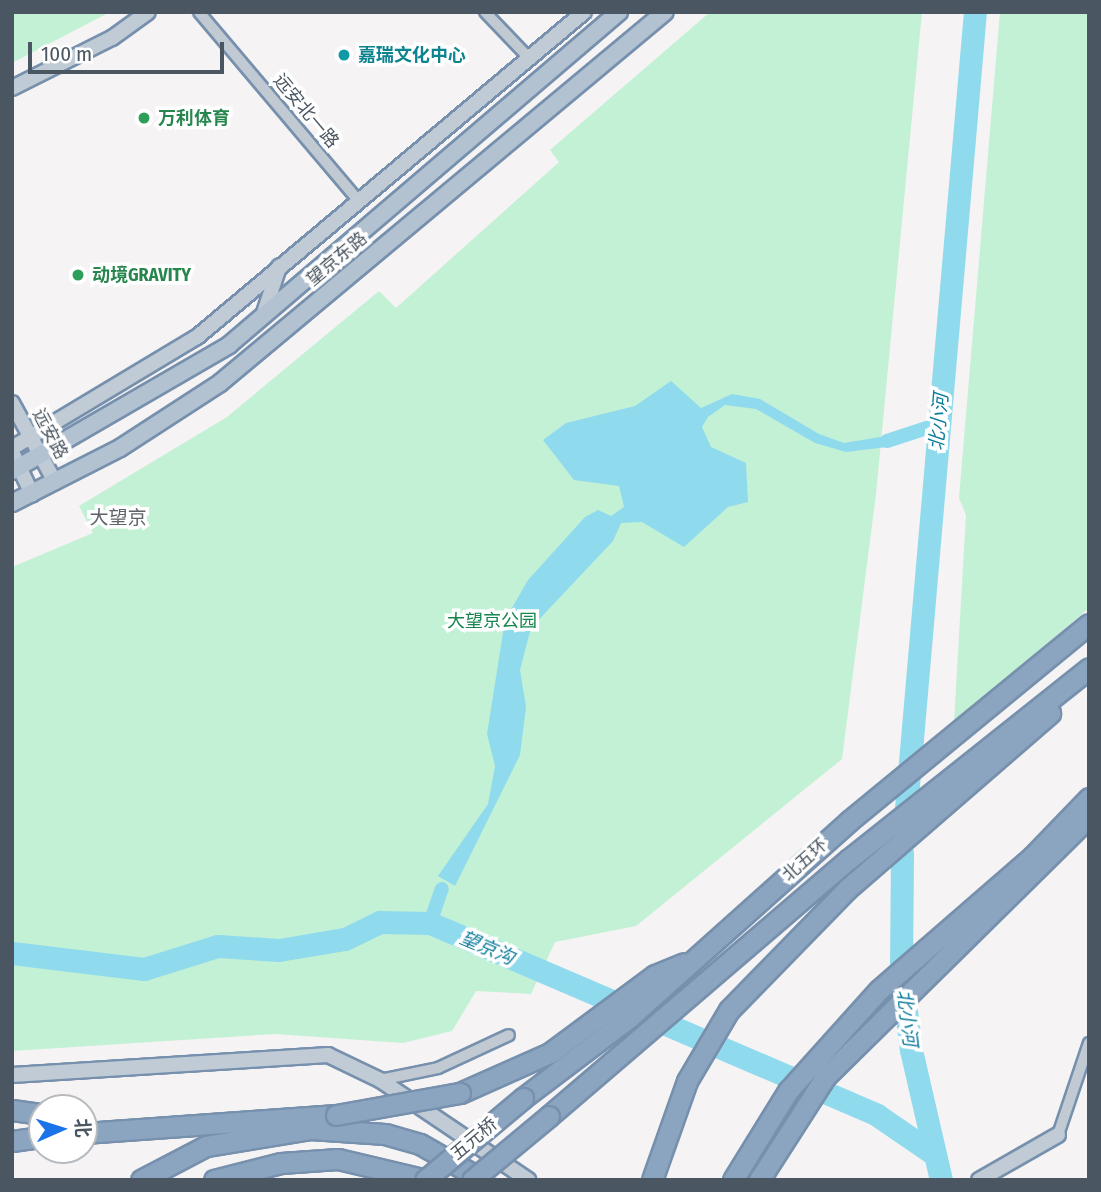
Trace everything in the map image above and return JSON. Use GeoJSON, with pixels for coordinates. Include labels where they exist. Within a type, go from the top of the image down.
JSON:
{"type":"FeatureCollection","features":[{"type":"Feature","properties":{"kind":"highway","name":"北五环"},"geometry":{"type":"LineString","coordinates":[[523,1098],[630,1017],[663,978],[694,958],[849,821],[1089,624]]}},
{"type":"Feature","properties":{"kind":"highway","name":"北五环"},"geometry":{"type":"LineString","coordinates":[[549,1116],[848,860],[1089,668]]}},
{"type":"Feature","properties":{"kind":"highway"},"geometry":{"type":"LineString","coordinates":[[652,1180],[687,1081],[729,1010],[847,889],[967,789],[1089,678]]}},
{"type":"Feature","properties":{"kind":"highway"},"geometry":{"type":"LineString","coordinates":[[759,1180],[825,1077],[882,1015],[1035,865],[1089,798]]}},
{"type":"Feature","properties":{"kind":"highway"},"geometry":{"type":"LineString","coordinates":[[733,1180],[788,1091],[852,1020],[1089,817]]}},
{"type":"Feature","properties":{"kind":"highway"},"geometry":{"type":"LineString","coordinates":[[98,1132],[336,1115],[460,1093],[550,1053],[612,1007],[663,978]]}},
{"type":"Feature","properties":{"kind":"highway","name":"五元桥"},"geometry":{"type":"LineString","coordinates":[[427,1178],[523,1098]]}},
{"type":"Feature","properties":{"kind":"highway","name":"五元桥"},"geometry":{"type":"LineString","coordinates":[[472,1180],[549,1116]]}},
{"type":"Feature","properties":{"kind":"highway"},"geometry":{"type":"LineString","coordinates":[[98,1121],[141,1127]]}},
{"type":"Feature","properties":{"kind":"highway"},"geometry":{"type":"LineString","coordinates":[[141,1180],[206,1146],[321,1129],[420,1144],[483,1180]]}},
{"type":"Feature","properties":{"kind":"highway"},"geometry":{"type":"LineString","coordinates":[[214,1180],[281,1163],[338,1159],[427,1178]]}},
{"type":"Feature","properties":{"kind":"main road","name":"望京东路"},"geometry":{"type":"LineString","coordinates":[[16,469],[119,414],[263,316],[619,12]]}},
{"type":"Feature","properties":{"kind":"main road","name":"望京东路"},"geometry":{"type":"LineString","coordinates":[[12,503],[55,482],[220,383],[665,12]]}},
{"type":"Feature","properties":{"kind":"street"},"geometry":{"type":"LineString","coordinates":[[12,88],[101,45],[148,12]]}},
{"type":"Feature","properties":{"kind":"street","name":"远安北一路"},"geometry":{"type":"LineString","coordinates":[[199,12],[359,201]]}},
{"type":"Feature","properties":{"kind":"street"},"geometry":{"type":"LineString","coordinates":[[485,12],[529,58]]}},
{"type":"Feature","properties":{"kind":"street"},"geometry":{"type":"LineString","coordinates":[[32,494],[16,469],[12,450],[188,344],[584,12]]}},
{"type":"Feature","properties":{"kind":"street"},"geometry":{"type":"LineString","coordinates":[[263,316],[280,266]]}},
{"type":"Feature","properties":{"kind":"street","name":"远安路"},"geometry":{"type":"LineString","coordinates":[[12,403],[55,482]]}},
{"type":"Feature","properties":{"kind":"street"},"geometry":{"type":"LineString","coordinates":[[380,1080],[438,1069],[509,1035]]}},
{"type":"Feature","properties":{"kind":"street"},"geometry":{"type":"LineString","coordinates":[[985,1178],[1058,1135],[1089,1043]]}},
{"type":"Feature","properties":{"kind":"street"},"geometry":{"type":"LineString","coordinates":[[12,1075],[298,1054],[328,1055],[380,1080],[528,1180]]}},
{"type":"Feature","properties":{"kind":"green space"},"geometry":{"type":"Polygon","coordinates":[[[12,12],[110,12],[12,63],[12,12]]]}},
{"type":"Feature","properties":{"kind":"green space","name":"大望京公园"},"geometry":{"type":"Polygon","coordinates":[[[710,12],[922,12],[876,494],[842,759],[636,926],[555,942],[531,994],[476,991],[452,1031],[403,1043],[275,1034],[12,1051],[12,567],[93,533],[79,506],[227,417],[379,291],[396,308],[559,162],[550,150],[710,12]]]}},
{"type":"Feature","properties":{"kind":"green space"},"geometry":{"type":"Polygon","coordinates":[[[1000,12],[1089,12],[1089,608],[954,722],[966,515],[959,498],[1000,12]]]}},
{"type":"Feature","properties":{"kind":"water"},"geometry":{"type":"Polygon","coordinates":[[[671,381],[701,408],[732,394],[760,399],[819,434],[844,443],[886,436],[887,447],[846,452],[815,443],[756,409],[725,405],[708,417],[702,427],[711,447],[746,463],[748,502],[728,507],[684,547],[642,522],[621,523],[613,541],[531,628],[520,670],[526,707],[520,755],[455,886],[438,876],[488,804],[495,766],[487,734],[505,620],[528,580],[585,517],[598,510],[611,516],[624,507],[619,486],[574,480],[543,440],[566,423],[635,406],[671,381]]]}},
{"type":"Feature","properties":{"kind":"waterway","name":"北小河"},"geometry":{"type":"LineString","coordinates":[[904,831],[975,12]]}},
{"type":"Feature","properties":{"kind":"waterway"},"geometry":{"type":"LineString","coordinates":[[887,441],[942,423]]}},
{"type":"Feature","properties":{"kind":"waterway","name":"北小河"},"geometry":{"type":"LineString","coordinates":[[902,853],[901,972],[911,1050],[941,1180]]}},
{"type":"Feature","properties":{"kind":"waterway"},"geometry":{"type":"LineString","coordinates":[[430,923],[442,889]]}},
{"type":"Feature","properties":{"kind":"waterway","name":"望京沟"},"geometry":{"type":"LineString","coordinates":[[12,953],[144,969],[218,946],[279,950],[345,939],[380,922],[430,923],[877,1115],[931,1152]]}},
{"type":"Feature","properties":{"kind":"place","name":"嘉瑞文化中心"},"geometry":{"type":"Point","coordinates":[344,55]}},
{"type":"Feature","properties":{"kind":"place","name":"万利体育"},"geometry":{"type":"Point","coordinates":[144,118]}},
{"type":"Feature","properties":{"kind":"place","name":"动境GRAVITY"},"geometry":{"type":"Point","coordinates":[78,275]}},
{"type":"Feature","properties":{"kind":"district","name":"大望京"},"geometry":{"type":"Point","coordinates":[118,518]}}]}
